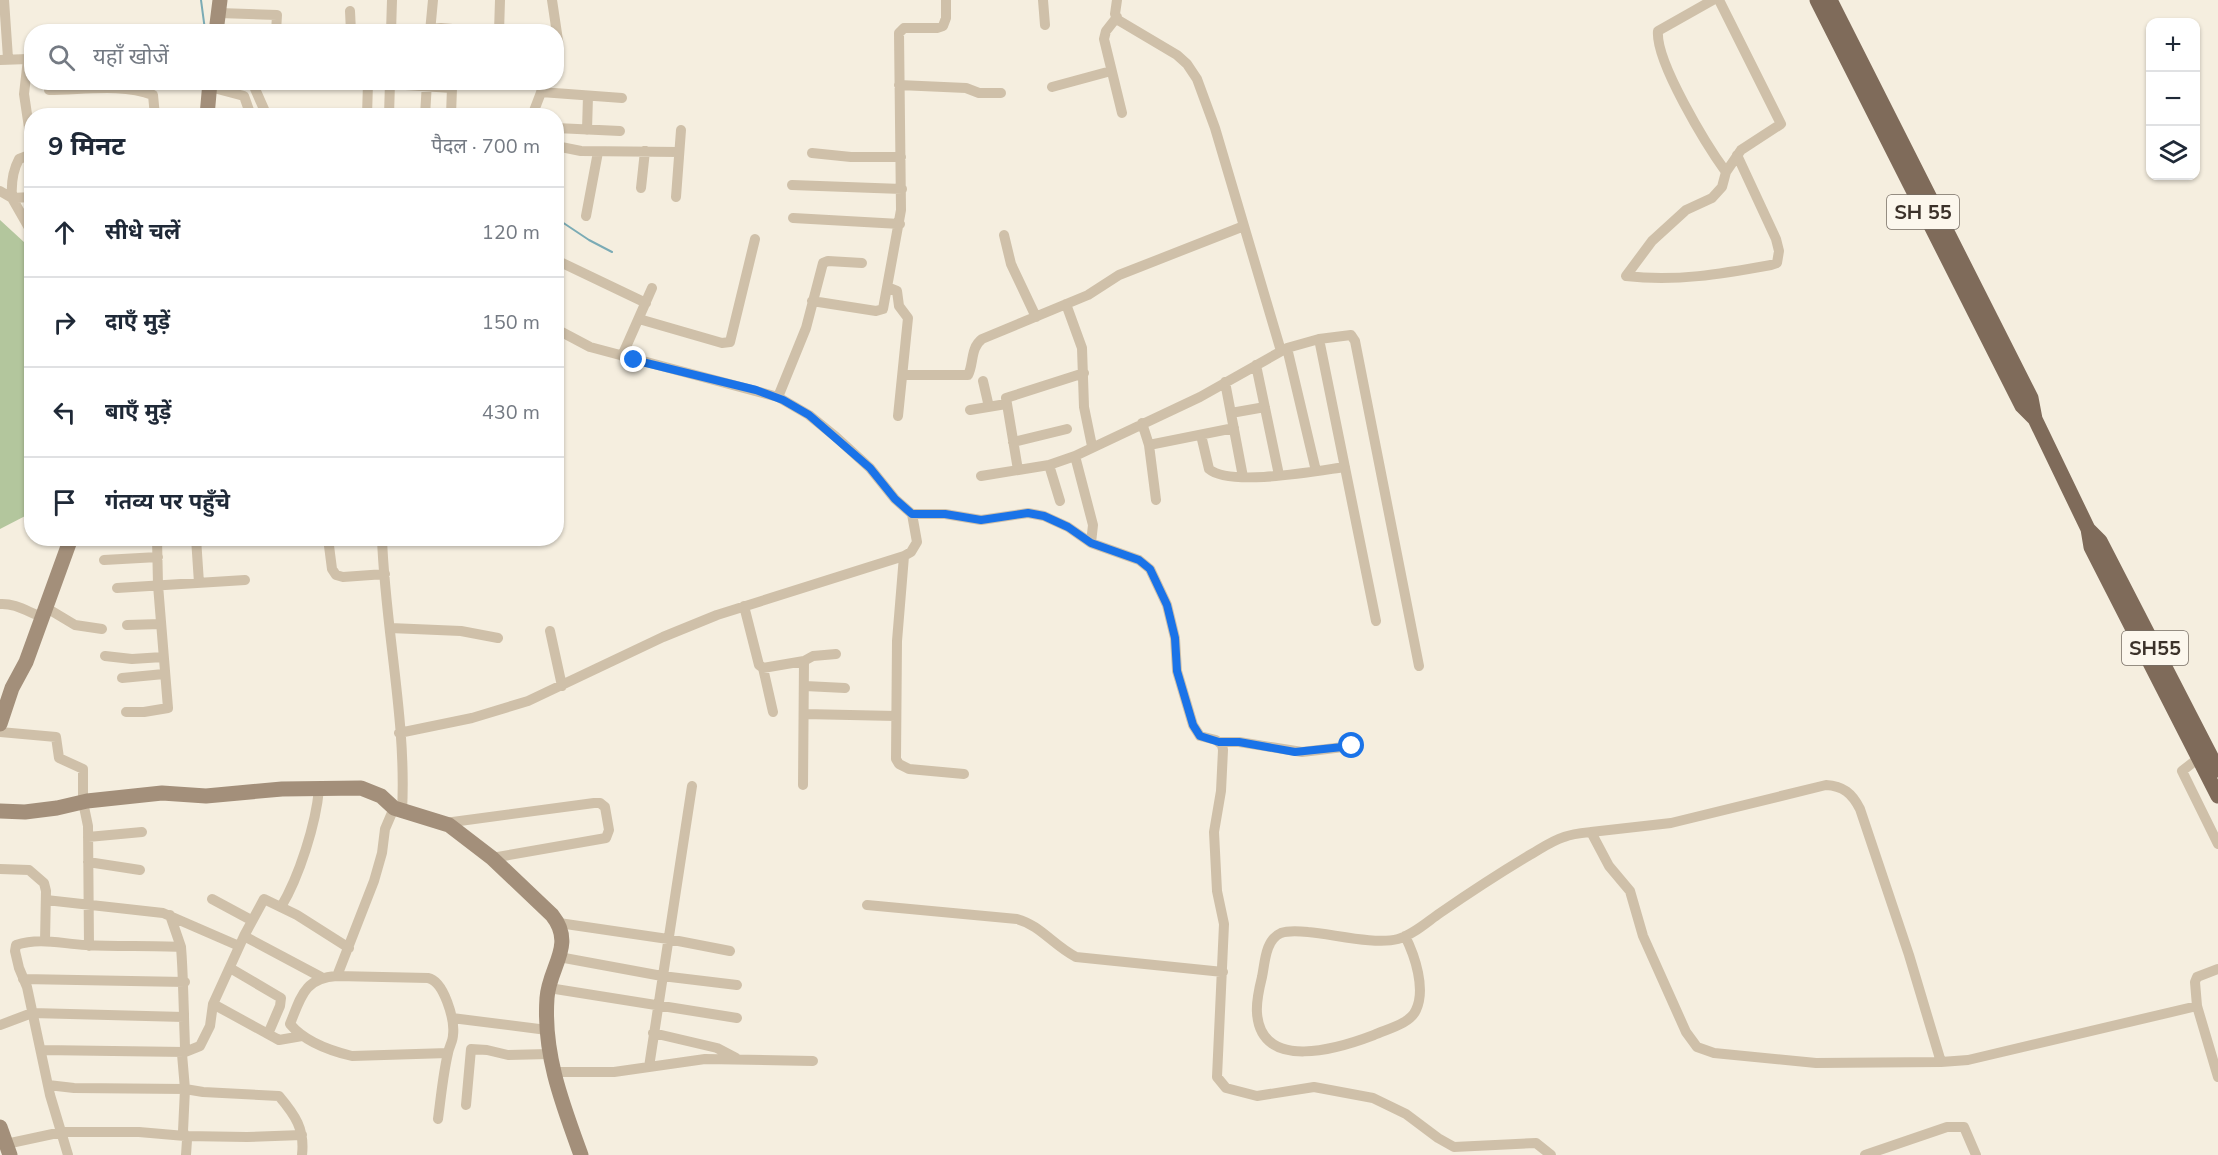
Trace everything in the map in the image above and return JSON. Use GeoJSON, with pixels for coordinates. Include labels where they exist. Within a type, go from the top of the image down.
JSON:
{"type":"FeatureCollection","features":[{"type":"Feature","properties":{"kind":"main road"},"geometry":{"type":"LineString","coordinates":[[1817,0],[1867,86]]}},
{"type":"Feature","properties":{"kind":"main road","name":"SH55"},"geometry":{"type":"LineString","coordinates":[[1830,0],[1867,86],[2031,398],[2035,419],[2088,529],[2100,541],[2218,770]]}},
{"type":"Feature","properties":{"kind":"main road"},"geometry":{"type":"LineString","coordinates":[[2088,529],[2091,547],[2218,796]]}},
{"type":"Feature","properties":{"kind":"street"},"geometry":{"type":"LineString","coordinates":[[4,0],[4,59],[24,58]]}},
{"type":"Feature","properties":{"kind":"street"},"geometry":{"type":"LineString","coordinates":[[391,24],[392,0]]}},
{"type":"Feature","properties":{"kind":"street"},"geometry":{"type":"LineString","coordinates":[[431,24],[433,0]]}},
{"type":"Feature","properties":{"kind":"street"},"geometry":{"type":"LineString","coordinates":[[499,24],[500,0]]}},
{"type":"Feature","properties":{"kind":"street"},"geometry":{"type":"LineString","coordinates":[[552,0],[555,24]]}},
{"type":"Feature","properties":{"kind":"street"},"geometry":{"type":"LineString","coordinates":[[813,301],[879,311],[883,309],[900,224],[902,189],[900,30],[943,26],[946,18],[946,0]]}},
{"type":"Feature","properties":{"kind":"street"},"geometry":{"type":"LineString","coordinates":[[1043,0],[1045,25]]}},
{"type":"Feature","properties":{"kind":"street"},"geometry":{"type":"LineString","coordinates":[[1117,0],[1115,10],[1117,17],[1123,23],[1177,55],[1197,79],[1215,128],[1284,350],[1316,471]]}},
{"type":"Feature","properties":{"kind":"street"},"geometry":{"type":"LineString","coordinates":[[1713,0],[1658,31],[1657,39],[1705,142],[1726,172]]}},
{"type":"Feature","properties":{"kind":"street"},"geometry":{"type":"LineString","coordinates":[[1719,0],[1781,124],[1741,150],[1737,155],[1726,172],[1722,187],[1712,198],[1686,210],[1652,241],[1626,276],[1694,278],[1771,265],[1777,262],[1779,251],[1776,239],[1737,155]]}},
{"type":"Feature","properties":{"kind":"street"},"geometry":{"type":"LineString","coordinates":[[217,24],[219,7],[277,15],[276,24]]}},
{"type":"Feature","properties":{"kind":"street"},"geometry":{"type":"LineString","coordinates":[[350,10],[351,24]]}},
{"type":"Feature","properties":{"kind":"street"},"geometry":{"type":"LineString","coordinates":[[1117,17],[1106,31],[1104,39],[1122,113]]}},
{"type":"Feature","properties":{"kind":"street"},"geometry":{"type":"LineString","coordinates":[[1052,87],[1111,72]]}},
{"type":"Feature","properties":{"kind":"street"},"geometry":{"type":"LineString","coordinates":[[899,85],[966,88],[979,93],[1001,93]]}},
{"type":"Feature","properties":{"kind":"street"},"geometry":{"type":"LineString","coordinates":[[24,90],[26,108]]}},
{"type":"Feature","properties":{"kind":"street"},"geometry":{"type":"LineString","coordinates":[[129,90],[153,95],[154,108]]}},
{"type":"Feature","properties":{"kind":"street"},"geometry":{"type":"LineString","coordinates":[[208,108],[210,90]]}},
{"type":"Feature","properties":{"kind":"street"},"geometry":{"type":"LineString","coordinates":[[225,90],[244,96],[249,108]]}},
{"type":"Feature","properties":{"kind":"street"},"geometry":{"type":"LineString","coordinates":[[256,90],[263,108]]}},
{"type":"Feature","properties":{"kind":"street"},"geometry":{"type":"LineString","coordinates":[[367,108],[368,90]]}},
{"type":"Feature","properties":{"kind":"street"},"geometry":{"type":"LineString","coordinates":[[389,108],[390,90]]}},
{"type":"Feature","properties":{"kind":"street"},"geometry":{"type":"LineString","coordinates":[[426,108],[427,90]]}},
{"type":"Feature","properties":{"kind":"street"},"geometry":{"type":"LineString","coordinates":[[451,108],[452,90]]}},
{"type":"Feature","properties":{"kind":"street"},"geometry":{"type":"LineString","coordinates":[[535,108],[542,90]]}},
{"type":"Feature","properties":{"kind":"street"},"geometry":{"type":"LineString","coordinates":[[558,90],[588,96],[622,98]]}},
{"type":"Feature","properties":{"kind":"street"},"geometry":{"type":"LineString","coordinates":[[587,130],[588,96]]}},
{"type":"Feature","properties":{"kind":"street"},"geometry":{"type":"LineString","coordinates":[[564,129],[620,131]]}},
{"type":"Feature","properties":{"kind":"street"},"geometry":{"type":"LineString","coordinates":[[676,197],[681,130]]}},
{"type":"Feature","properties":{"kind":"street"},"geometry":{"type":"LineString","coordinates":[[564,148],[598,152],[679,152]]}},
{"type":"Feature","properties":{"kind":"street"},"geometry":{"type":"LineString","coordinates":[[641,188],[645,151]]}},
{"type":"Feature","properties":{"kind":"street"},"geometry":{"type":"LineString","coordinates":[[586,216],[598,152]]}},
{"type":"Feature","properties":{"kind":"street"},"geometry":{"type":"LineString","coordinates":[[812,153],[851,157],[901,157]]}},
{"type":"Feature","properties":{"kind":"street"},"geometry":{"type":"LineString","coordinates":[[24,157],[19,159],[14,167],[11,181],[12,198],[24,219]]}},
{"type":"Feature","properties":{"kind":"street"},"geometry":{"type":"LineString","coordinates":[[792,185],[902,189]]}},
{"type":"Feature","properties":{"kind":"street"},"geometry":{"type":"LineString","coordinates":[[0,191],[12,198],[24,197]]}},
{"type":"Feature","properties":{"kind":"street"},"geometry":{"type":"LineString","coordinates":[[793,218],[900,224]]}},
{"type":"Feature","properties":{"kind":"street"},"geometry":{"type":"LineString","coordinates":[[903,375],[968,375],[977,342],[1092,292],[1119,274],[1244,226]]}},
{"type":"Feature","properties":{"kind":"street"},"geometry":{"type":"LineString","coordinates":[[1004,235],[1011,264],[1036,317]]}},
{"type":"Feature","properties":{"kind":"street"},"geometry":{"type":"LineString","coordinates":[[639,319],[728,343],[731,340],[755,239]]}},
{"type":"Feature","properties":{"kind":"street"},"geometry":{"type":"LineString","coordinates":[[778,397],[804,333],[823,263],[828,261],[861,262]]}},
{"type":"Feature","properties":{"kind":"street"},"geometry":{"type":"LineString","coordinates":[[564,264],[646,303]]}},
{"type":"Feature","properties":{"kind":"street"},"geometry":{"type":"LineString","coordinates":[[887,287],[897,291],[899,306],[908,318],[898,416]]}},
{"type":"Feature","properties":{"kind":"street"},"geometry":{"type":"LineString","coordinates":[[622,356],[652,288]]}},
{"type":"Feature","properties":{"kind":"street"},"geometry":{"type":"LineString","coordinates":[[1066,304],[1081,343],[1084,407],[1092,446]]}},
{"type":"Feature","properties":{"kind":"street"},"geometry":{"type":"LineString","coordinates":[[399,733],[472,718],[528,701],[663,637],[744,606],[904,556],[911,552],[917,542],[912,514],[895,499],[870,468],[809,415],[778,397],[590,347],[564,333]]}},
{"type":"Feature","properties":{"kind":"street"},"geometry":{"type":"LineString","coordinates":[[981,476],[1049,465],[1075,456],[1200,397],[1284,350],[1319,339],[1348,334],[1355,341],[1419,666]]}},
{"type":"Feature","properties":{"kind":"street"},"geometry":{"type":"LineString","coordinates":[[1319,339],[1376,621]]}},
{"type":"Feature","properties":{"kind":"street"},"geometry":{"type":"LineString","coordinates":[[1256,365],[1279,475]]}},
{"type":"Feature","properties":{"kind":"street"},"geometry":{"type":"LineString","coordinates":[[1018,470],[1006,398],[1084,373]]}},
{"type":"Feature","properties":{"kind":"street"},"geometry":{"type":"LineString","coordinates":[[983,381],[989,407]]}},
{"type":"Feature","properties":{"kind":"street"},"geometry":{"type":"LineString","coordinates":[[1226,382],[1243,477]]}},
{"type":"Feature","properties":{"kind":"street"},"geometry":{"type":"LineString","coordinates":[[970,410],[1006,404]]}},
{"type":"Feature","properties":{"kind":"street"},"geometry":{"type":"LineString","coordinates":[[1231,413],[1265,407]]}},
{"type":"Feature","properties":{"kind":"street"},"geometry":{"type":"LineString","coordinates":[[1142,423],[1149,445],[1156,500]]}},
{"type":"Feature","properties":{"kind":"street"},"geometry":{"type":"LineString","coordinates":[[1149,445],[1234,428]]}},
{"type":"Feature","properties":{"kind":"street"},"geometry":{"type":"LineString","coordinates":[[1013,442],[1067,429]]}},
{"type":"Feature","properties":{"kind":"street"},"geometry":{"type":"LineString","coordinates":[[1201,435],[1210,472],[1233,478],[1345,467]]}},
{"type":"Feature","properties":{"kind":"street"},"geometry":{"type":"LineString","coordinates":[[1075,456],[1093,537]]}},
{"type":"Feature","properties":{"kind":"street"},"geometry":{"type":"LineString","coordinates":[[1049,465],[1060,501]]}},
{"type":"Feature","properties":{"kind":"street"},"geometry":{"type":"LineString","coordinates":[[912,514],[945,514],[981,520],[1028,513],[1044,516],[1139,560],[1150,569],[1167,605],[1175,638],[1177,671],[1193,725],[1200,736],[1204,739],[1302,752],[1352,746]]}},
{"type":"Feature","properties":{"kind":"street"},"geometry":{"type":"LineString","coordinates":[[0,724],[12,688],[26,662],[68,546]]}},
{"type":"Feature","properties":{"kind":"street"},"geometry":{"type":"LineString","coordinates":[[126,712],[168,708],[158,585],[158,546]]}},
{"type":"Feature","properties":{"kind":"street"},"geometry":{"type":"LineString","coordinates":[[197,546],[199,583]]}},
{"type":"Feature","properties":{"kind":"street"},"geometry":{"type":"LineString","coordinates":[[329,546],[332,569],[336,575],[343,577],[385,574]]}},
{"type":"Feature","properties":{"kind":"street"},"geometry":{"type":"LineString","coordinates":[[337,976],[374,881],[382,853],[385,829],[398,809],[403,792],[383,546]]}},
{"type":"Feature","properties":{"kind":"street"},"geometry":{"type":"LineString","coordinates":[[904,556],[898,616],[896,750],[899,764],[909,769],[964,774]]}},
{"type":"Feature","properties":{"kind":"street"},"geometry":{"type":"LineString","coordinates":[[104,560],[158,557]]}},
{"type":"Feature","properties":{"kind":"street"},"geometry":{"type":"LineString","coordinates":[[117,588],[245,580]]}},
{"type":"Feature","properties":{"kind":"street"},"geometry":{"type":"LineString","coordinates":[[0,604],[44,612],[75,625],[102,629]]}},
{"type":"Feature","properties":{"kind":"street"},"geometry":{"type":"LineString","coordinates":[[744,606],[773,712]]}},
{"type":"Feature","properties":{"kind":"street"},"geometry":{"type":"LineString","coordinates":[[127,625],[161,624]]}},
{"type":"Feature","properties":{"kind":"street"},"geometry":{"type":"LineString","coordinates":[[390,628],[461,632],[498,638]]}},
{"type":"Feature","properties":{"kind":"street"},"geometry":{"type":"LineString","coordinates":[[550,631],[562,686]]}},
{"type":"Feature","properties":{"kind":"street"},"geometry":{"type":"LineString","coordinates":[[762,668],[804,661],[813,656],[836,654]]}},
{"type":"Feature","properties":{"kind":"street"},"geometry":{"type":"LineString","coordinates":[[105,656],[132,659],[163,657]]}},
{"type":"Feature","properties":{"kind":"street"},"geometry":{"type":"LineString","coordinates":[[803,785],[804,661]]}},
{"type":"Feature","properties":{"kind":"street"},"geometry":{"type":"LineString","coordinates":[[122,678],[164,674]]}},
{"type":"Feature","properties":{"kind":"street"},"geometry":{"type":"LineString","coordinates":[[805,686],[845,688]]}},
{"type":"Feature","properties":{"kind":"street"},"geometry":{"type":"LineString","coordinates":[[804,714],[896,716]]}},
{"type":"Feature","properties":{"kind":"street"},"geometry":{"type":"LineString","coordinates":[[0,732],[56,737],[59,758],[83,769],[83,802],[86,808],[88,837],[89,946]]}},
{"type":"Feature","properties":{"kind":"street"},"geometry":{"type":"LineString","coordinates":[[1217,741],[1223,750],[1222,781],[1214,832],[1217,891],[1224,924],[1217,1077],[1226,1088],[1257,1096],[1314,1087],[1373,1098],[1406,1114],[1438,1138],[1454,1146],[1536,1143],[1551,1155]]}},
{"type":"Feature","properties":{"kind":"street"},"geometry":{"type":"LineString","coordinates":[[2200,757],[2182,771],[2218,844]]}},
{"type":"Feature","properties":{"kind":"street"},"geometry":{"type":"LineString","coordinates":[[1405,936],[1413,951],[1418,973],[1419,1001],[1417,1009],[1409,1019],[1347,1046],[1302,1051],[1280,1048],[1272,1043],[1259,1026],[1257,998],[1268,946],[1280,934],[1296,931],[1390,940],[1405,936],[1491,878],[1558,839],[1591,832],[1671,823],[1826,785],[1839,786],[1850,793],[1860,809],[1909,955],[1941,1062]]}},
{"type":"Feature","properties":{"kind":"street"},"geometry":{"type":"LineString","coordinates":[[649,1066],[692,786]]}},
{"type":"Feature","properties":{"kind":"street"},"geometry":{"type":"LineString","coordinates":[[0,811],[26,812],[83,802],[162,793],[206,796],[282,789],[361,788],[381,796],[398,809],[449,825],[492,858],[559,923],[562,935],[559,957],[547,994],[549,1054],[552,1072],[580,1155]]}},
{"type":"Feature","properties":{"kind":"street"},"geometry":{"type":"LineString","coordinates":[[281,908],[295,882],[317,807],[319,789]]}},
{"type":"Feature","properties":{"kind":"street"},"geometry":{"type":"LineString","coordinates":[[443,823],[594,803],[600,803],[605,807],[609,830],[606,838],[492,858]]}},
{"type":"Feature","properties":{"kind":"street"},"geometry":{"type":"LineString","coordinates":[[88,837],[142,832]]}},
{"type":"Feature","properties":{"kind":"street"},"geometry":{"type":"LineString","coordinates":[[1591,832],[1610,866],[1630,891],[1643,936],[1686,1032],[1697,1047],[1714,1053],[1816,1063],[1968,1060],[2197,1006]]}},
{"type":"Feature","properties":{"kind":"street"},"geometry":{"type":"LineString","coordinates":[[88,862],[140,870]]}},
{"type":"Feature","properties":{"kind":"street"},"geometry":{"type":"LineString","coordinates":[[0,869],[29,870],[44,883],[45,941]]}},
{"type":"Feature","properties":{"kind":"street"},"geometry":{"type":"LineString","coordinates":[[212,899],[251,920]]}},
{"type":"Feature","properties":{"kind":"street"},"geometry":{"type":"LineString","coordinates":[[41,1050],[185,1052],[200,1046],[210,1026],[213,1004],[251,920],[264,899],[349,948]]}},
{"type":"Feature","properties":{"kind":"street"},"geometry":{"type":"LineString","coordinates":[[46,900],[154,911],[170,915],[241,941],[321,978]]}},
{"type":"Feature","properties":{"kind":"street"},"geometry":{"type":"LineString","coordinates":[[867,905],[1017,919],[1034,925],[1066,952],[1076,957],[1223,972]]}},
{"type":"Feature","properties":{"kind":"street"},"geometry":{"type":"LineString","coordinates":[[170,915],[181,947],[185,982],[185,1052],[182,1054],[185,1089],[183,1131],[187,1140],[186,1155]]}},
{"type":"Feature","properties":{"kind":"street"},"geometry":{"type":"LineString","coordinates":[[559,923],[668,939],[730,951]]}},
{"type":"Feature","properties":{"kind":"street"},"geometry":{"type":"LineString","coordinates":[[68,1155],[48,1085],[15,951],[16,945],[34,940],[89,946],[181,947]]}},
{"type":"Feature","properties":{"kind":"street"},"geometry":{"type":"LineString","coordinates":[[559,957],[662,976],[736,985]]}},
{"type":"Feature","properties":{"kind":"street"},"geometry":{"type":"LineString","coordinates":[[230,968],[281,998],[268,1034]]}},
{"type":"Feature","properties":{"kind":"street"},"geometry":{"type":"LineString","coordinates":[[2218,969],[2197,977],[2195,982],[2197,1006],[2218,1077]]}},
{"type":"Feature","properties":{"kind":"street"},"geometry":{"type":"LineString","coordinates":[[438,1119],[453,1035],[452,1018],[440,984],[434,979],[337,976],[321,978],[312,982],[302,994],[290,1024],[303,1036],[352,1056],[448,1053]]}},
{"type":"Feature","properties":{"kind":"street"},"geometry":{"type":"LineString","coordinates":[[23,979],[185,982]]}},
{"type":"Feature","properties":{"kind":"street"},"geometry":{"type":"LineString","coordinates":[[549,988],[737,1018]]}},
{"type":"Feature","properties":{"kind":"street"},"geometry":{"type":"LineString","coordinates":[[213,1004],[282,1041],[303,1036]]}},
{"type":"Feature","properties":{"kind":"street"},"geometry":{"type":"LineString","coordinates":[[0,1025],[32,1013],[184,1017]]}},
{"type":"Feature","properties":{"kind":"street"},"geometry":{"type":"LineString","coordinates":[[452,1018],[547,1030]]}},
{"type":"Feature","properties":{"kind":"street"},"geometry":{"type":"LineString","coordinates":[[653,1033],[717,1048],[736,1058]]}},
{"type":"Feature","properties":{"kind":"street"},"geometry":{"type":"LineString","coordinates":[[466,1105],[471,1049],[508,1055],[549,1054]]}},
{"type":"Feature","properties":{"kind":"street"},"geometry":{"type":"LineString","coordinates":[[552,1072],[614,1072],[690,1059],[813,1061]]}},
{"type":"Feature","properties":{"kind":"street"},"geometry":{"type":"LineString","coordinates":[[48,1085],[75,1088],[185,1089],[279,1096],[295,1116],[302,1135],[302,1155]]}},
{"type":"Feature","properties":{"kind":"street"},"geometry":{"type":"LineString","coordinates":[[0,1127],[8,1149],[62,1132],[139,1132],[185,1136],[302,1135]]}},
{"type":"Feature","properties":{"kind":"street"},"geometry":{"type":"LineString","coordinates":[[1865,1155],[1947,1127],[1964,1127],[1976,1155]]}},
{"type":"Feature","properties":{"kind":"green space"},"geometry":{"type":"Polygon","coordinates":[[[0,220],[24,242],[24,517],[0,529],[0,220]]]}},
{"type":"Feature","properties":{"kind":"waterway"},"geometry":{"type":"LineString","coordinates":[[201,0],[204,24]]}},
{"type":"Feature","properties":{"kind":"waterway"},"geometry":{"type":"LineString","coordinates":[[564,223],[612,252]]}},
{"type":"Feature","properties":{"kind":"route"},"geometry":{"type":"LineString","coordinates":[[634,360],[778,397],[809,415],[870,468],[895,499],[912,514],[945,514],[981,520],[1028,513],[1044,516],[1068,527],[1091,543],[1139,560],[1150,569],[1167,605],[1175,638],[1177,671],[1193,725],[1204,739],[1239,742],[1295,752],[1352,746]]}}]}
